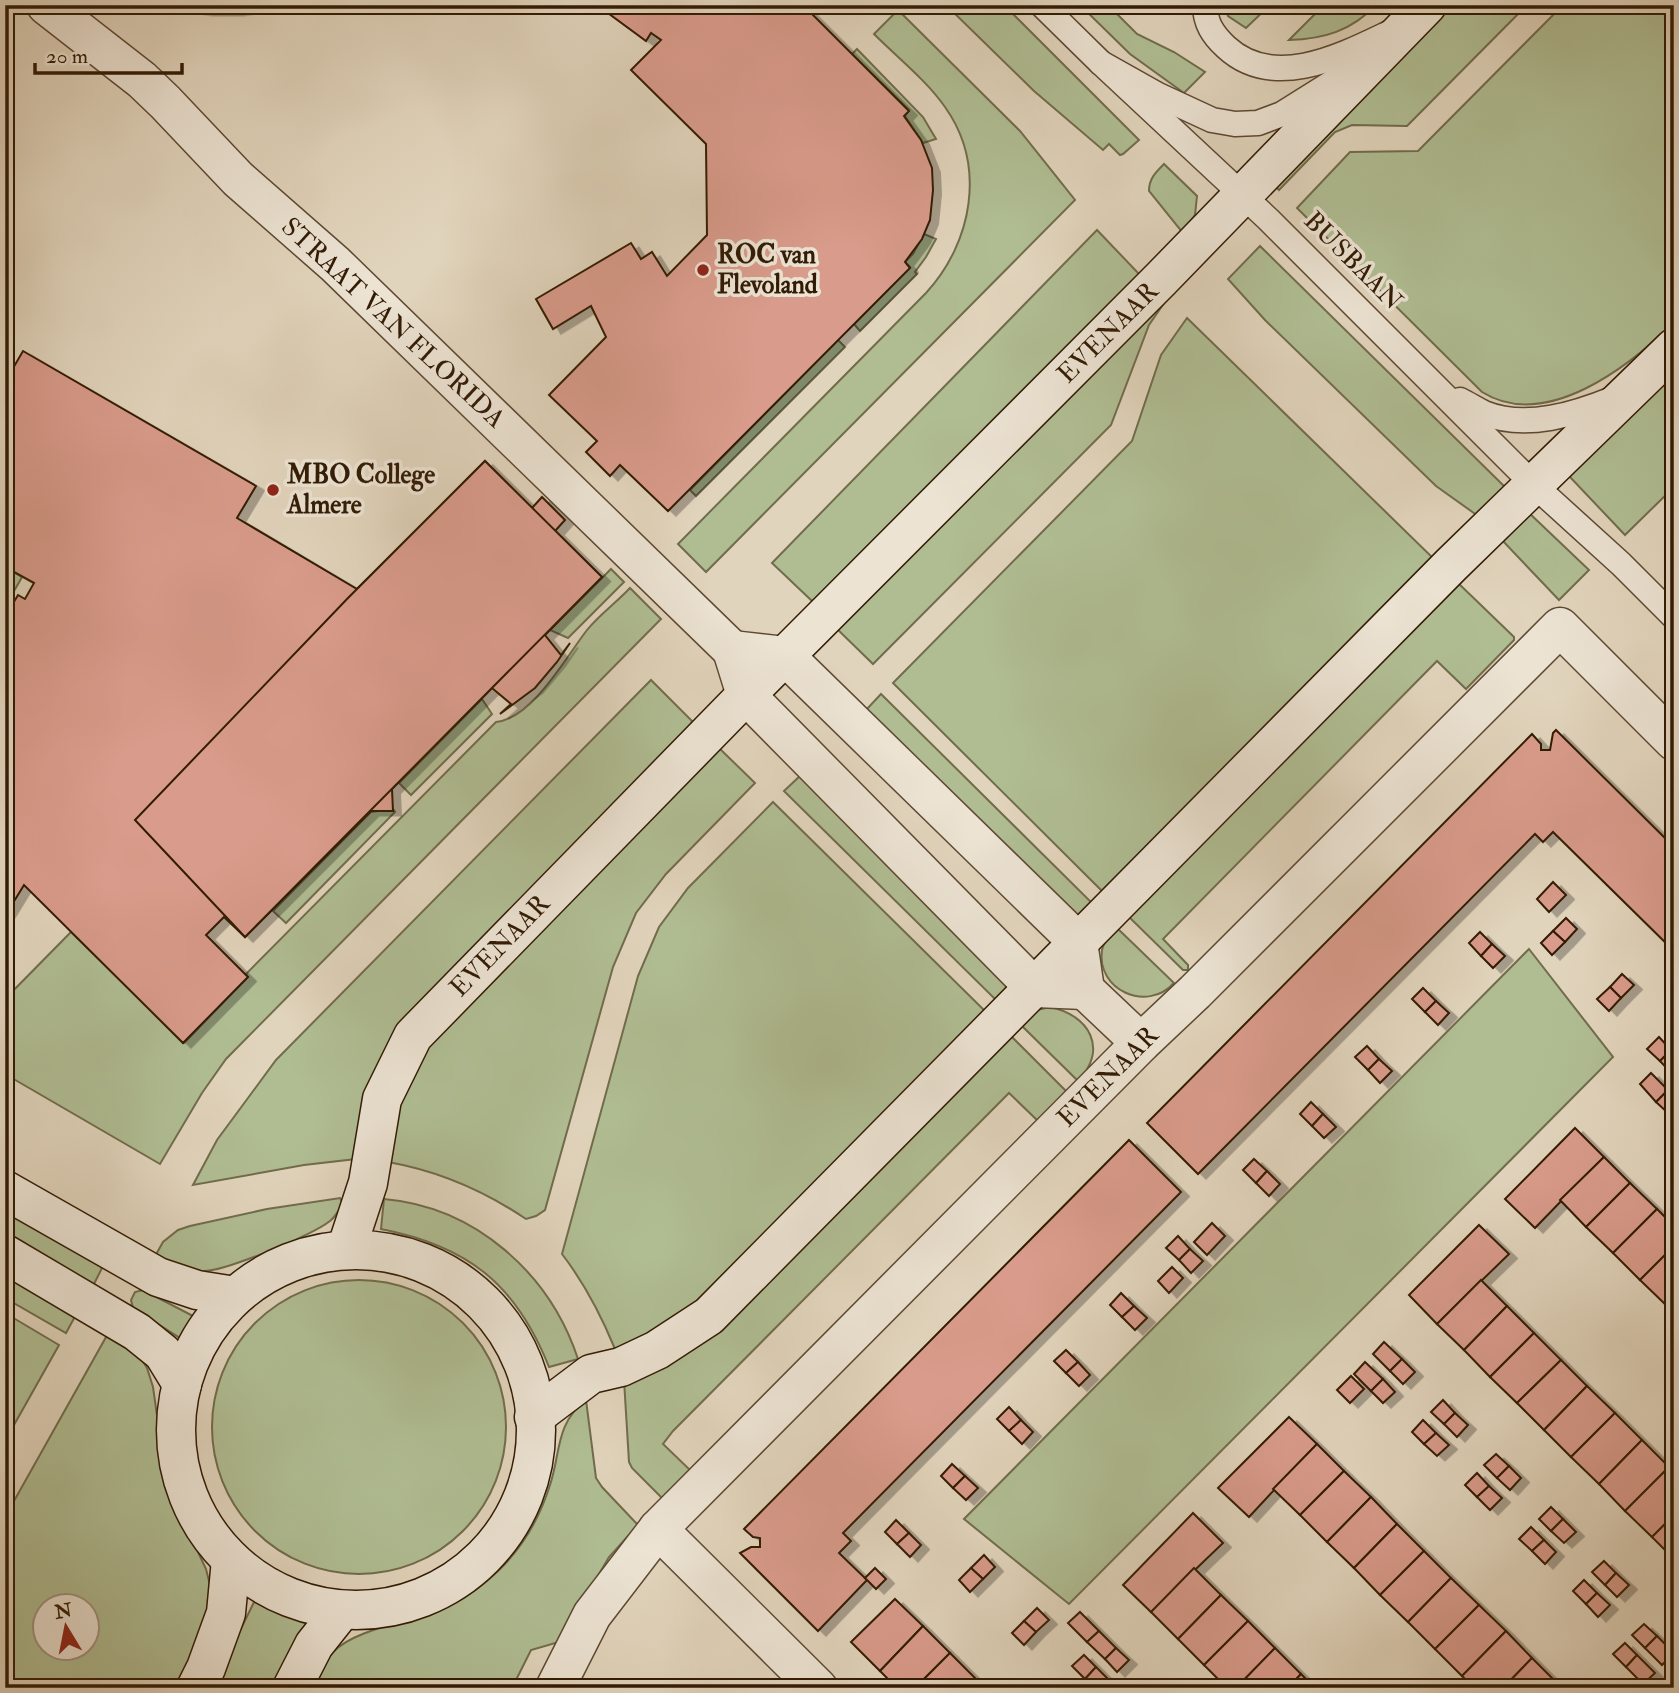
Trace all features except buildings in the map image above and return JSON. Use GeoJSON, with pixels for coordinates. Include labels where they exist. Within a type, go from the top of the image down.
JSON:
{"type":"FeatureCollection","features":[{"type":"Feature","properties":{"kind":"main road","name":"STRAAT VAN FLORIDA"},"geometry":{"type":"LineString","coordinates":[[46,5],[149,87],[238,179],[335,264],[732,650],[746,695]]}},
{"type":"Feature","properties":{"kind":"main road","name":"EVENAAR"},"geometry":{"type":"LineString","coordinates":[[346,1250],[368,1183],[382,1099],[413,1036],[746,695],[1243,195],[1418,14]]}},
{"type":"Feature","properties":{"kind":"main road"},"geometry":{"type":"LineString","coordinates":[[534,1417],[592,1374],[621,1367],[657,1350],[709,1316],[1451,565],[1674,348]]}},
{"type":"Feature","properties":{"kind":"main road","name":"EVENAAR"},"geometry":{"type":"LineString","coordinates":[[555,1688],[592,1615],[658,1529],[1141,1043],[1560,627],[1674,741]]}},
{"type":"Feature","properties":{"kind":"main road"},"geometry":{"type":"LineString","coordinates":[[732,650],[785,656],[1078,942],[1085,990],[1141,1043]]}},
{"type":"Feature","properties":{"kind":"main road"},"geometry":{"type":"LineString","coordinates":[[746,695],[1035,988],[1085,990]]}},
{"type":"Feature","properties":{"kind":"main road"},"geometry":{"type":"LineString","coordinates":[[5,1190],[158,1276],[197,1290],[235,1296]]}},
{"type":"Feature","properties":{"kind":"main road"},"geometry":{"type":"LineString","coordinates":[[346,1250],[389,1252],[437,1268],[475,1293],[506,1327],[526,1365],[534,1417],[525,1498],[506,1534],[460,1579],[411,1602],[374,1611],[341,1611],[308,1604],[269,1588],[230,1560],[206,1530],[184,1486],[176,1446],[176,1420],[182,1384],[200,1340],[235,1296],[310,1256],[346,1250]]}},
{"type":"Feature","properties":{"kind":"main road"},"geometry":{"type":"LineString","coordinates":[[5,1254],[137,1332],[163,1353],[182,1384]]}},
{"type":"Feature","properties":{"kind":"main road"},"geometry":{"type":"LineString","coordinates":[[658,1529],[818,1688]]}},
{"type":"Feature","properties":{"kind":"main road"},"geometry":{"type":"LineString","coordinates":[[196,1688],[226,1613],[230,1560]]}},
{"type":"Feature","properties":{"kind":"main road"},"geometry":{"type":"LineString","coordinates":[[292,1688],[314,1645],[341,1611]]}},
{"type":"Feature","properties":{"kind":"lane"},"geometry":{"type":"LineString","coordinates":[[1042,5],[1101,63],[1158,95],[1212,120],[1235,124],[1258,123],[1282,114],[1381,53]]}},
{"type":"Feature","properties":{"kind":"lane"},"geometry":{"type":"LineString","coordinates":[[1205,5],[1205,18],[1219,41],[1233,54],[1268,68],[1319,63],[1418,14]]}},
{"type":"Feature","properties":{"kind":"lane","name":"BUSBAAN"},"geometry":{"type":"LineString","coordinates":[[1101,63],[1243,195],[1534,485],[1621,564],[1674,617]]}},
{"type":"Feature","properties":{"kind":"lane","name":"BUSBAAN"},"geometry":{"type":"LineString","coordinates":[[1420,370],[1459,400],[1485,413],[1506,419],[1530,420],[1594,407],[1622,395],[1647,376]]}},
{"type":"Feature","properties":{"kind":"green space"},"geometry":{"type":"Polygon","coordinates":[[[886,5],[893,5],[1020,131],[1075,200],[706,572],[678,544],[926,293],[942,273],[963,228],[970,179],[958,130],[945,107],[929,88],[874,34],[894,14],[886,5]]]}},
{"type":"Feature","properties":{"kind":"green space"},"geometry":{"type":"Polygon","coordinates":[[[946,5],[1004,5],[1139,140],[1120,155],[1109,144],[1103,150],[1034,91],[946,5]]]}},
{"type":"Feature","properties":{"kind":"green space"},"geometry":{"type":"Polygon","coordinates":[[[1080,5],[1108,5],[1137,34],[1174,52],[1205,72],[1184,93],[1130,54],[1080,5]]]}},
{"type":"Feature","properties":{"kind":"green space"},"geometry":{"type":"Polygon","coordinates":[[[1235,5],[1270,5],[1246,28],[1228,16],[1227,13],[1235,5]]]}},
{"type":"Feature","properties":{"kind":"green space"},"geometry":{"type":"Polygon","coordinates":[[[1324,5],[1376,5],[1357,21],[1336,32],[1314,38],[1289,40],[1324,5]]]}},
{"type":"Feature","properties":{"kind":"green space"},"geometry":{"type":"Polygon","coordinates":[[[1450,5],[1527,5],[1407,126],[1352,125],[1335,132],[1279,190],[1273,184],[1450,5]]]}},
{"type":"Feature","properties":{"kind":"green space"},"geometry":{"type":"Polygon","coordinates":[[[1563,5],[1674,5],[1674,322],[1634,357],[1586,388],[1559,399],[1533,404],[1507,402],[1482,392],[1297,208],[1350,152],[1418,151],[1563,5]]]}},
{"type":"Feature","properties":{"kind":"green space"},"geometry":{"type":"Polygon","coordinates":[[[857,49],[923,117],[936,139],[923,143],[905,116],[909,110],[852,54],[857,49]]]}},
{"type":"Feature","properties":{"kind":"green space"},"geometry":{"type":"Polygon","coordinates":[[[1164,164],[1197,196],[1195,215],[1182,232],[1149,191],[1153,176],[1164,164]]]}},
{"type":"Feature","properties":{"kind":"green space"},"geometry":{"type":"Polygon","coordinates":[[[1097,230],[1140,275],[821,597],[812,601],[772,563],[1097,230]]]}},
{"type":"Feature","properties":{"kind":"green space"},"geometry":{"type":"Polygon","coordinates":[[[924,234],[936,239],[915,272],[917,274],[860,331],[854,324],[910,267],[905,262],[913,254],[924,234]]]}},
{"type":"Feature","properties":{"kind":"green space"},"geometry":{"type":"Polygon","coordinates":[[[1260,246],[1507,489],[1478,516],[1436,486],[1265,320],[1228,279],[1260,246]]]}},
{"type":"Feature","properties":{"kind":"green space"},"geometry":{"type":"Polygon","coordinates":[[[1167,299],[1149,325],[1111,425],[873,664],[834,626],[1167,299]]]}},
{"type":"Feature","properties":{"kind":"green space"},"geometry":{"type":"Polygon","coordinates":[[[1187,318],[1437,562],[1106,895],[893,683],[1132,441],[1161,355],[1187,318]]]}},
{"type":"Feature","properties":{"kind":"green space"},"geometry":{"type":"Polygon","coordinates":[[[838,340],[845,347],[696,496],[690,490],[838,340]]]}},
{"type":"Feature","properties":{"kind":"green space"},"geometry":{"type":"Polygon","coordinates":[[[1674,368],[1674,487],[1625,535],[1569,476],[1674,368]]]}},
{"type":"Feature","properties":{"kind":"green space"},"geometry":{"type":"Polygon","coordinates":[[[1527,511],[1589,570],[1559,600],[1500,538],[1527,511]]]}},
{"type":"Feature","properties":{"kind":"green space"},"geometry":{"type":"Polygon","coordinates":[[[5,567],[22,577],[5,607],[5,567]]]}},
{"type":"Feature","properties":{"kind":"green space"},"geometry":{"type":"Polygon","coordinates":[[[611,569],[624,582],[568,638],[550,630],[611,569]]]}},
{"type":"Feature","properties":{"kind":"green space"},"geometry":{"type":"Polygon","coordinates":[[[1456,581],[1514,637],[1514,640],[1466,689],[1437,661],[1163,939],[1188,965],[1188,970],[1183,970],[1126,914],[1456,581]]]}},
{"type":"Feature","properties":{"kind":"green space"},"geometry":{"type":"Polygon","coordinates":[[[630,588],[661,619],[226,1059],[202,1093],[160,1164],[5,1074],[5,999],[71,932],[184,1043],[248,977],[246,974],[496,722],[509,718],[535,699],[587,630],[630,588]]]}},
{"type":"Feature","properties":{"kind":"green space"},"geometry":{"type":"Polygon","coordinates":[[[651,680],[692,721],[691,724],[426,997],[356,1159],[304,1165],[193,1185],[217,1140],[276,1060],[651,680]]]}},
{"type":"Feature","properties":{"kind":"green space"},"geometry":{"type":"Polygon","coordinates":[[[881,694],[1095,906],[1082,915],[1075,914],[866,710],[881,694]]]}},
{"type":"Feature","properties":{"kind":"green space"},"geometry":{"type":"Polygon","coordinates":[[[482,699],[492,714],[411,795],[399,783],[482,699]]]}},
{"type":"Feature","properties":{"kind":"green space"},"geometry":{"type":"Polygon","coordinates":[[[717,746],[755,783],[666,874],[636,913],[613,967],[545,1210],[526,1219],[460,1183],[388,1162],[391,1123],[409,1064],[717,746]]]}},
{"type":"Feature","properties":{"kind":"green space"},"geometry":{"type":"Polygon","coordinates":[[[801,775],[1009,987],[999,1003],[784,791],[801,775]]]}},
{"type":"Feature","properties":{"kind":"green space"},"geometry":{"type":"Polygon","coordinates":[[[773,802],[988,1014],[719,1285],[663,1330],[615,1349],[592,1300],[562,1254],[638,976],[659,927],[688,888],[773,802]]]}},
{"type":"Feature","properties":{"kind":"green space"},"geometry":{"type":"Polygon","coordinates":[[[393,809],[395,812],[286,923],[273,911],[371,812],[393,809]]]}},
{"type":"Feature","properties":{"kind":"green space"},"geometry":{"type":"Polygon","coordinates":[[[1115,926],[1174,983],[1163,992],[1151,996],[1126,993],[1115,986],[1102,964],[1102,950],[1115,926]]]}},
{"type":"Feature","properties":{"kind":"green space"},"geometry":{"type":"Polygon","coordinates":[[[1529,949],[1613,1057],[1069,1604],[964,1519],[1529,949]]]}},
{"type":"Feature","properties":{"kind":"green space"},"geometry":{"type":"Polygon","coordinates":[[[1050,1007],[1075,1017],[1090,1035],[1092,1057],[1078,1081],[1019,1023],[1037,1010],[1050,1007]]]}},
{"type":"Feature","properties":{"kind":"green space"},"geometry":{"type":"Polygon","coordinates":[[[1008,1033],[1067,1092],[1038,1121],[1009,1093],[673,1431],[663,1444],[691,1471],[663,1499],[629,1462],[624,1380],[1008,1033]]]}},
{"type":"Feature","properties":{"kind":"green space"},"geometry":{"type":"Polygon","coordinates":[[[340,1198],[343,1204],[330,1221],[306,1235],[232,1265],[192,1271],[153,1260],[163,1242],[178,1230],[190,1226],[267,1209],[340,1198]]]}},
{"type":"Feature","properties":{"kind":"green space"},"geometry":{"type":"Polygon","coordinates":[[[384,1199],[418,1205],[449,1215],[505,1250],[529,1273],[549,1299],[578,1359],[549,1367],[521,1313],[485,1273],[464,1258],[439,1246],[381,1229],[384,1199]]]}},
{"type":"Feature","properties":{"kind":"green space"},"geometry":{"type":"Polygon","coordinates":[[[5,1207],[103,1266],[94,1284],[5,1236],[5,1207]]]}},
{"type":"Feature","properties":{"kind":"green space"},"geometry":{"type":"Polygon","coordinates":[[[5,1269],[78,1311],[66,1333],[5,1298],[5,1269]]]}},
{"type":"Feature","properties":{"kind":"green space"},"geometry":{"type":"Polygon","coordinates":[[[359,1280],[388,1283],[415,1291],[441,1305],[463,1323],[481,1345],[495,1371],[503,1398],[506,1427],[503,1456],[495,1483],[481,1509],[463,1531],[441,1549],[415,1563],[388,1571],[359,1574],[330,1571],[303,1563],[277,1549],[255,1531],[237,1509],[223,1483],[215,1456],[212,1427],[215,1398],[223,1371],[237,1345],[255,1323],[277,1305],[303,1291],[330,1283],[359,1280]]]}},
{"type":"Feature","properties":{"kind":"green space"},"geometry":{"type":"Polygon","coordinates":[[[143,1290],[193,1316],[180,1338],[133,1308],[131,1300],[135,1292],[143,1290]]]}},
{"type":"Feature","properties":{"kind":"green space"},"geometry":{"type":"Polygon","coordinates":[[[5,1313],[59,1345],[5,1441],[5,1313]]]}},
{"type":"Feature","properties":{"kind":"green space"},"geometry":{"type":"Polygon","coordinates":[[[110,1330],[134,1347],[147,1368],[153,1387],[165,1472],[173,1499],[206,1569],[214,1601],[181,1688],[5,1688],[5,1517],[110,1330]]]}},
{"type":"Feature","properties":{"kind":"green space"},"geometry":{"type":"Polygon","coordinates":[[[586,1400],[596,1478],[638,1525],[609,1557],[559,1642],[531,1650],[512,1688],[309,1688],[326,1660],[343,1644],[456,1602],[482,1585],[507,1562],[541,1509],[564,1429],[576,1409],[586,1400]]]}},
{"type":"Feature","properties":{"kind":"green space"},"geometry":{"type":"Polygon","coordinates":[[[255,1600],[311,1624],[279,1688],[212,1688],[255,1600]]]}},
{"type":"Feature","properties":{"kind":"place","name":"ROC van Flevoland"},"geometry":{"type":"Point","coordinates":[703,270]}},
{"type":"Feature","properties":{"kind":"place","name":"MBO College Almere"},"geometry":{"type":"Point","coordinates":[273,490]}}]}
